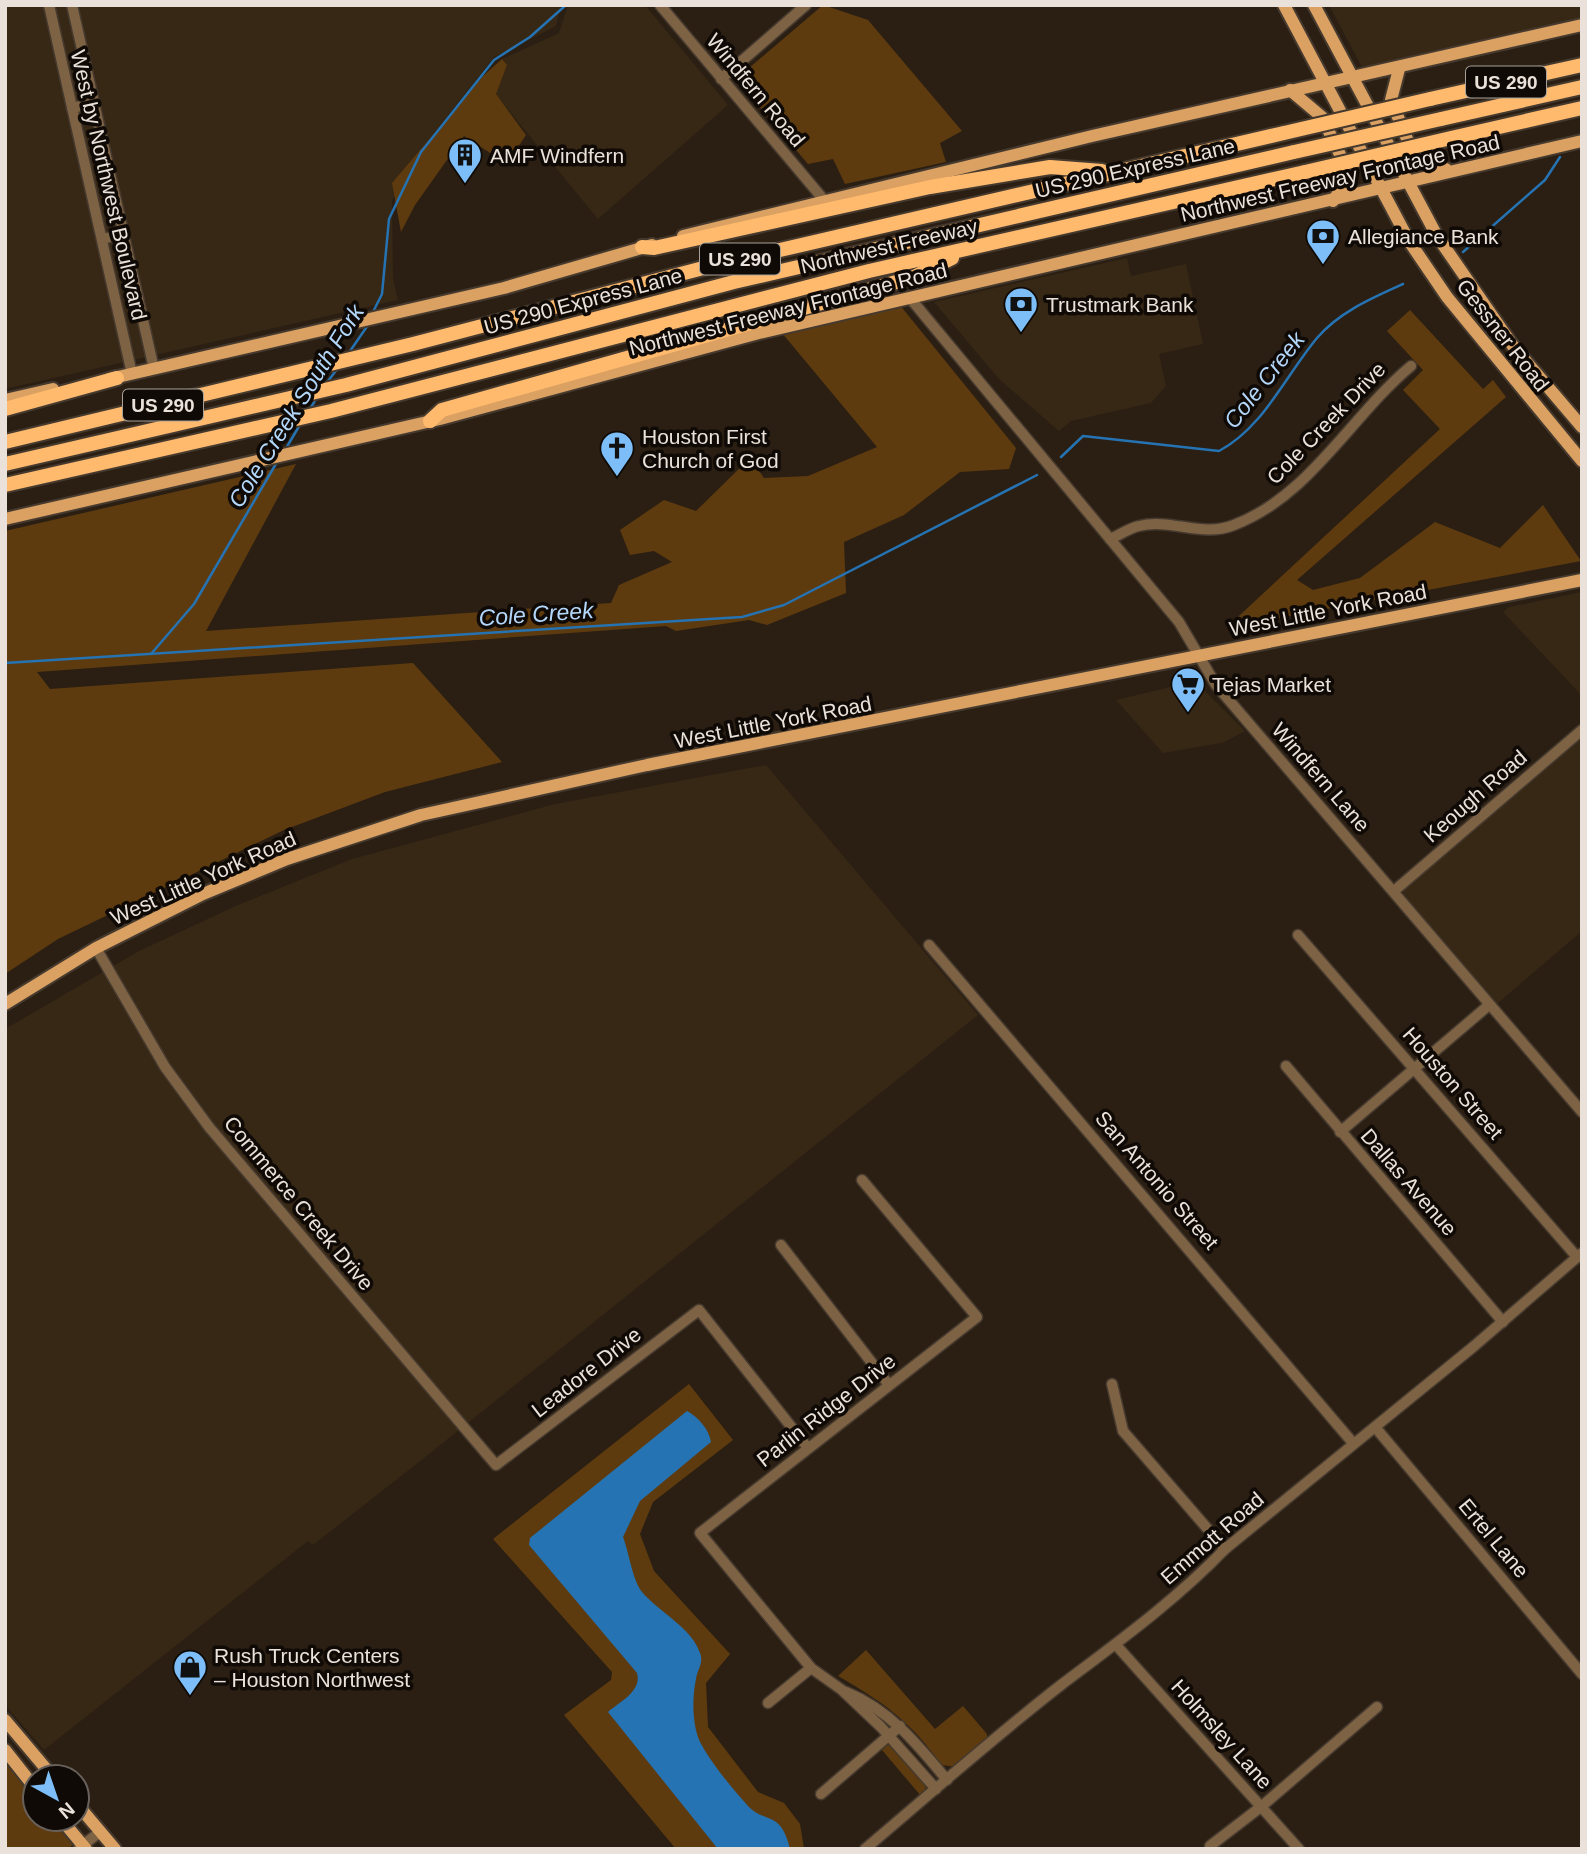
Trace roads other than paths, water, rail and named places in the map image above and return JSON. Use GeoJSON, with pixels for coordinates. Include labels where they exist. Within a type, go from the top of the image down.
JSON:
{"type":"FeatureCollection","features":[{"type":"Feature","properties":{"kind":"highway","name":"Northwest Freeway"},"geometry":{"type":"LineString","coordinates":[[5,442],[320,367],[723,263],[1582,65]]}},
{"type":"Feature","properties":{"kind":"highway","name":"US 290 Express Lane"},"geometry":{"type":"LineString","coordinates":[[5,464],[346,385],[734,282],[1582,87]]}},
{"type":"Feature","properties":{"kind":"highway","name":"Northwest Freeway"},"geometry":{"type":"LineString","coordinates":[[5,485],[331,411],[869,271],[1582,108]]}},
{"type":"Feature","properties":{"kind":"highway"},"geometry":{"type":"LineString","coordinates":[[642,247],[654,248],[930,187],[1050,167],[1118,172]]}},
{"type":"Feature","properties":{"kind":"highway"},"geometry":{"type":"LineString","coordinates":[[430,421],[442,410],[914,277],[972,248]]}},
{"type":"Feature","properties":{"kind":"highway"},"geometry":{"type":"LineString","coordinates":[[5,409],[117,377]]}},
{"type":"Feature","properties":{"kind":"main road","name":"Gessner Road"},"geometry":{"type":"LineString","coordinates":[[1284,5],[1409,241],[1447,298],[1582,461]]}},
{"type":"Feature","properties":{"kind":"main road","name":"Gessner Road"},"geometry":{"type":"LineString","coordinates":[[1314,5],[1437,236],[1506,335],[1582,427]]}},
{"type":"Feature","properties":{"kind":"main road"},"geometry":{"type":"LineString","coordinates":[[5,400],[132,374],[504,288],[642,247],[824,200],[1290,90],[1399,69],[1582,25]]}},
{"type":"Feature","properties":{"kind":"main road"},"geometry":{"type":"LineString","coordinates":[[1399,69],[1391,100],[1414,156],[1434,168],[1455,170]]}},
{"type":"Feature","properties":{"kind":"main road"},"geometry":{"type":"LineString","coordinates":[[1290,90],[1322,117],[1344,163],[1345,183],[1333,201]]}},
{"type":"Feature","properties":{"kind":"main road","name":"Northwest Freeway Frontage Road"},"geometry":{"type":"LineString","coordinates":[[5,519],[430,421],[734,340],[1582,141]]}},
{"type":"Feature","properties":{"kind":"main road"},"geometry":{"type":"LineString","coordinates":[[1488,350],[1506,335]]}},
{"type":"Feature","properties":{"kind":"main road"},"geometry":{"type":"LineString","coordinates":[[1565,442],[1582,427]]}},
{"type":"Feature","properties":{"kind":"main road","name":"West Little York Road"},"geometry":{"type":"LineString","coordinates":[[5,1004],[96,948],[203,894],[287,859],[421,815],[647,765],[942,709],[1199,655],[1582,580]]}},
{"type":"Feature","properties":{"kind":"main road"},"geometry":{"type":"LineString","coordinates":[[5,1720],[41,1763]]}},
{"type":"Feature","properties":{"kind":"main road"},"geometry":{"type":"LineString","coordinates":[[21,1740],[6,1752],[21,1771]]}},
{"type":"Feature","properties":{"kind":"main road"},"geometry":{"type":"LineString","coordinates":[[91,1821],[115,1849]]}},
{"type":"Feature","properties":{"kind":"main road"},"geometry":{"type":"LineString","coordinates":[[72,1833],[83,1847]]}},
{"type":"Feature","properties":{"kind":"street","name":"West by Northwest Boulevard"},"geometry":{"type":"LineString","coordinates":[[49,5],[132,374]]}},
{"type":"Feature","properties":{"kind":"street","name":"West by Northwest Boulevard"},"geometry":{"type":"LineString","coordinates":[[72,5],[154,369]]}},
{"type":"Feature","properties":{"kind":"street","name":"Windfern Road"},"geometry":{"type":"LineString","coordinates":[[660,5],[824,200]]}},
{"type":"Feature","properties":{"kind":"street"},"geometry":{"type":"LineString","coordinates":[[721,79],[806,5]]}},
{"type":"Feature","properties":{"kind":"street"},"geometry":{"type":"LineString","coordinates":[[72,108],[94,103]]}},
{"type":"Feature","properties":{"kind":"street"},"geometry":{"type":"LineString","coordinates":[[102,239],[123,234]]}},
{"type":"Feature","properties":{"kind":"street","name":"Windfern Lane"},"geometry":{"type":"LineString","coordinates":[[910,298],[1179,622],[1216,685],[1582,1112]]}},
{"type":"Feature","properties":{"kind":"street","name":"Cole Creek Drive"},"geometry":{"type":"LineString","coordinates":[[1110,539],[1132,528],[1148,524],[1201,530],[1221,529],[1260,512],[1305,477],[1369,404],[1411,366]]}},
{"type":"Feature","properties":{"kind":"street","name":"Keough Road"},"geometry":{"type":"LineString","coordinates":[[1394,891],[1582,730]]}},
{"type":"Feature","properties":{"kind":"street","name":"Houston Street"},"geometry":{"type":"LineString","coordinates":[[1298,934],[1579,1255]]}},
{"type":"Feature","properties":{"kind":"street","name":"San Antonio Street"},"geometry":{"type":"LineString","coordinates":[[929,945],[1196,1255],[1353,1443]]}},
{"type":"Feature","properties":{"kind":"street","name":"Commerce Creek Drive"},"geometry":{"type":"LineString","coordinates":[[96,948],[165,1067],[209,1127],[496,1465]]}},
{"type":"Feature","properties":{"kind":"street"},"geometry":{"type":"LineString","coordinates":[[1340,1132],[1416,1070],[1489,1005]]}},
{"type":"Feature","properties":{"kind":"street","name":"Dallas Avenue"},"geometry":{"type":"LineString","coordinates":[[1286,1066],[1503,1322]]}},
{"type":"Feature","properties":{"kind":"street","name":"Parlin Ridge Drive"},"geometry":{"type":"LineString","coordinates":[[811,1668],[700,1533],[977,1317],[862,1180]]}},
{"type":"Feature","properties":{"kind":"street"},"geometry":{"type":"LineString","coordinates":[[781,1245],[890,1385]]}},
{"type":"Feature","properties":{"kind":"street","name":"Emmott Road"},"geometry":{"type":"LineString","coordinates":[[865,1849],[1060,1686],[1116,1645],[1204,1571],[1225,1549],[1503,1322],[1579,1255]]}},
{"type":"Feature","properties":{"kind":"street","name":"Leadore Drive"},"geometry":{"type":"LineString","coordinates":[[496,1465],[699,1310],[808,1448]]}},
{"type":"Feature","properties":{"kind":"street"},"geometry":{"type":"LineString","coordinates":[[1112,1384],[1123,1431],[1225,1549]]}},
{"type":"Feature","properties":{"kind":"street","name":"Ertel Lane"},"geometry":{"type":"LineString","coordinates":[[1375,1427],[1582,1674]]}},
{"type":"Feature","properties":{"kind":"street","name":"Holmsley Lane"},"geometry":{"type":"LineString","coordinates":[[1116,1645],[1299,1849]]}},
{"type":"Feature","properties":{"kind":"street"},"geometry":{"type":"LineString","coordinates":[[768,1703],[811,1668],[842,1690],[891,1737],[936,1789]]}},
{"type":"Feature","properties":{"kind":"street"},"geometry":{"type":"LineString","coordinates":[[842,1690],[865,1700],[900,1726],[947,1780]]}},
{"type":"Feature","properties":{"kind":"street"},"geometry":{"type":"LineString","coordinates":[[1210,1846],[1262,1806],[1377,1707]]}},
{"type":"Feature","properties":{"kind":"street"},"geometry":{"type":"LineString","coordinates":[[821,1794],[891,1737],[900,1726]]}},
{"type":"Feature","properties":{"kind":"street"},"geometry":{"type":"LineString","coordinates":[[83,1847],[100,1832]]}},
{"type":"Feature","properties":{"kind":"water"},"geometry":{"type":"Polygon","coordinates":[[[687,1411],[702,1424],[711,1442],[640,1501],[623,1537],[642,1592],[683,1628],[700,1653],[693,1703],[695,1727],[700,1742],[716,1767],[748,1806],[782,1828],[790,1849],[718,1849],[608,1712],[633,1690],[638,1679],[637,1673],[529,1545],[530,1538],[687,1411]]]}},
{"type":"Feature","properties":{"kind":"waterway","name":"Cole Creek South Fork"},"geometry":{"type":"LineString","coordinates":[[373,312],[382,294],[389,219],[421,152],[494,60],[530,37],[566,5]]}},
{"type":"Feature","properties":{"kind":"waterway","name":"Cole Creek"},"geometry":{"type":"LineString","coordinates":[[1463,252],[1545,180],[1560,157]]}},
{"type":"Feature","properties":{"kind":"waterway","name":"Cole Creek"},"geometry":{"type":"LineString","coordinates":[[1061,457],[1083,436],[1219,451],[1249,429],[1326,329],[1357,306],[1403,284]]}},
{"type":"Feature","properties":{"kind":"waterway","name":"Cole Creek South Fork"},"geometry":{"type":"LineString","coordinates":[[348,354],[368,325]]}},
{"type":"Feature","properties":{"kind":"waterway","name":"Cole Creek South Fork"},"geometry":{"type":"LineString","coordinates":[[325,385],[338,368]]}},
{"type":"Feature","properties":{"kind":"waterway","name":"Cole Creek South Fork"},"geometry":{"type":"LineString","coordinates":[[308,412],[318,396]]}},
{"type":"Feature","properties":{"kind":"waterway","name":"Cole Creek South Fork"},"geometry":{"type":"LineString","coordinates":[[285,450],[301,423]]}},
{"type":"Feature","properties":{"kind":"waterway","name":"Cole Creek South Fork"},"geometry":{"type":"LineString","coordinates":[[151,654],[194,604],[277,462]]}},
{"type":"Feature","properties":{"kind":"waterway","name":"Cole Creek"},"geometry":{"type":"LineString","coordinates":[[5,663],[742,617],[784,605],[1037,475]]}},
{"type":"Feature","properties":{"kind":"place","name":"AMF Windfern"},"geometry":{"type":"Point","coordinates":[465,185]}},
{"type":"Feature","properties":{"kind":"place","name":"Allegiance Bank"},"geometry":{"type":"Point","coordinates":[1323,266]}},
{"type":"Feature","properties":{"kind":"place","name":"Trustmark Bank"},"geometry":{"type":"Point","coordinates":[1021,334]}},
{"type":"Feature","properties":{"kind":"place","name":"Houston First Church of God"},"geometry":{"type":"Point","coordinates":[617,478]}},
{"type":"Feature","properties":{"kind":"place","name":"Tejas Market"},"geometry":{"type":"Point","coordinates":[1188,714]}},
{"type":"Feature","properties":{"kind":"place","name":"Rush Truck Centers – Houston Northwest"},"geometry":{"type":"Point","coordinates":[190,1697]}}]}
